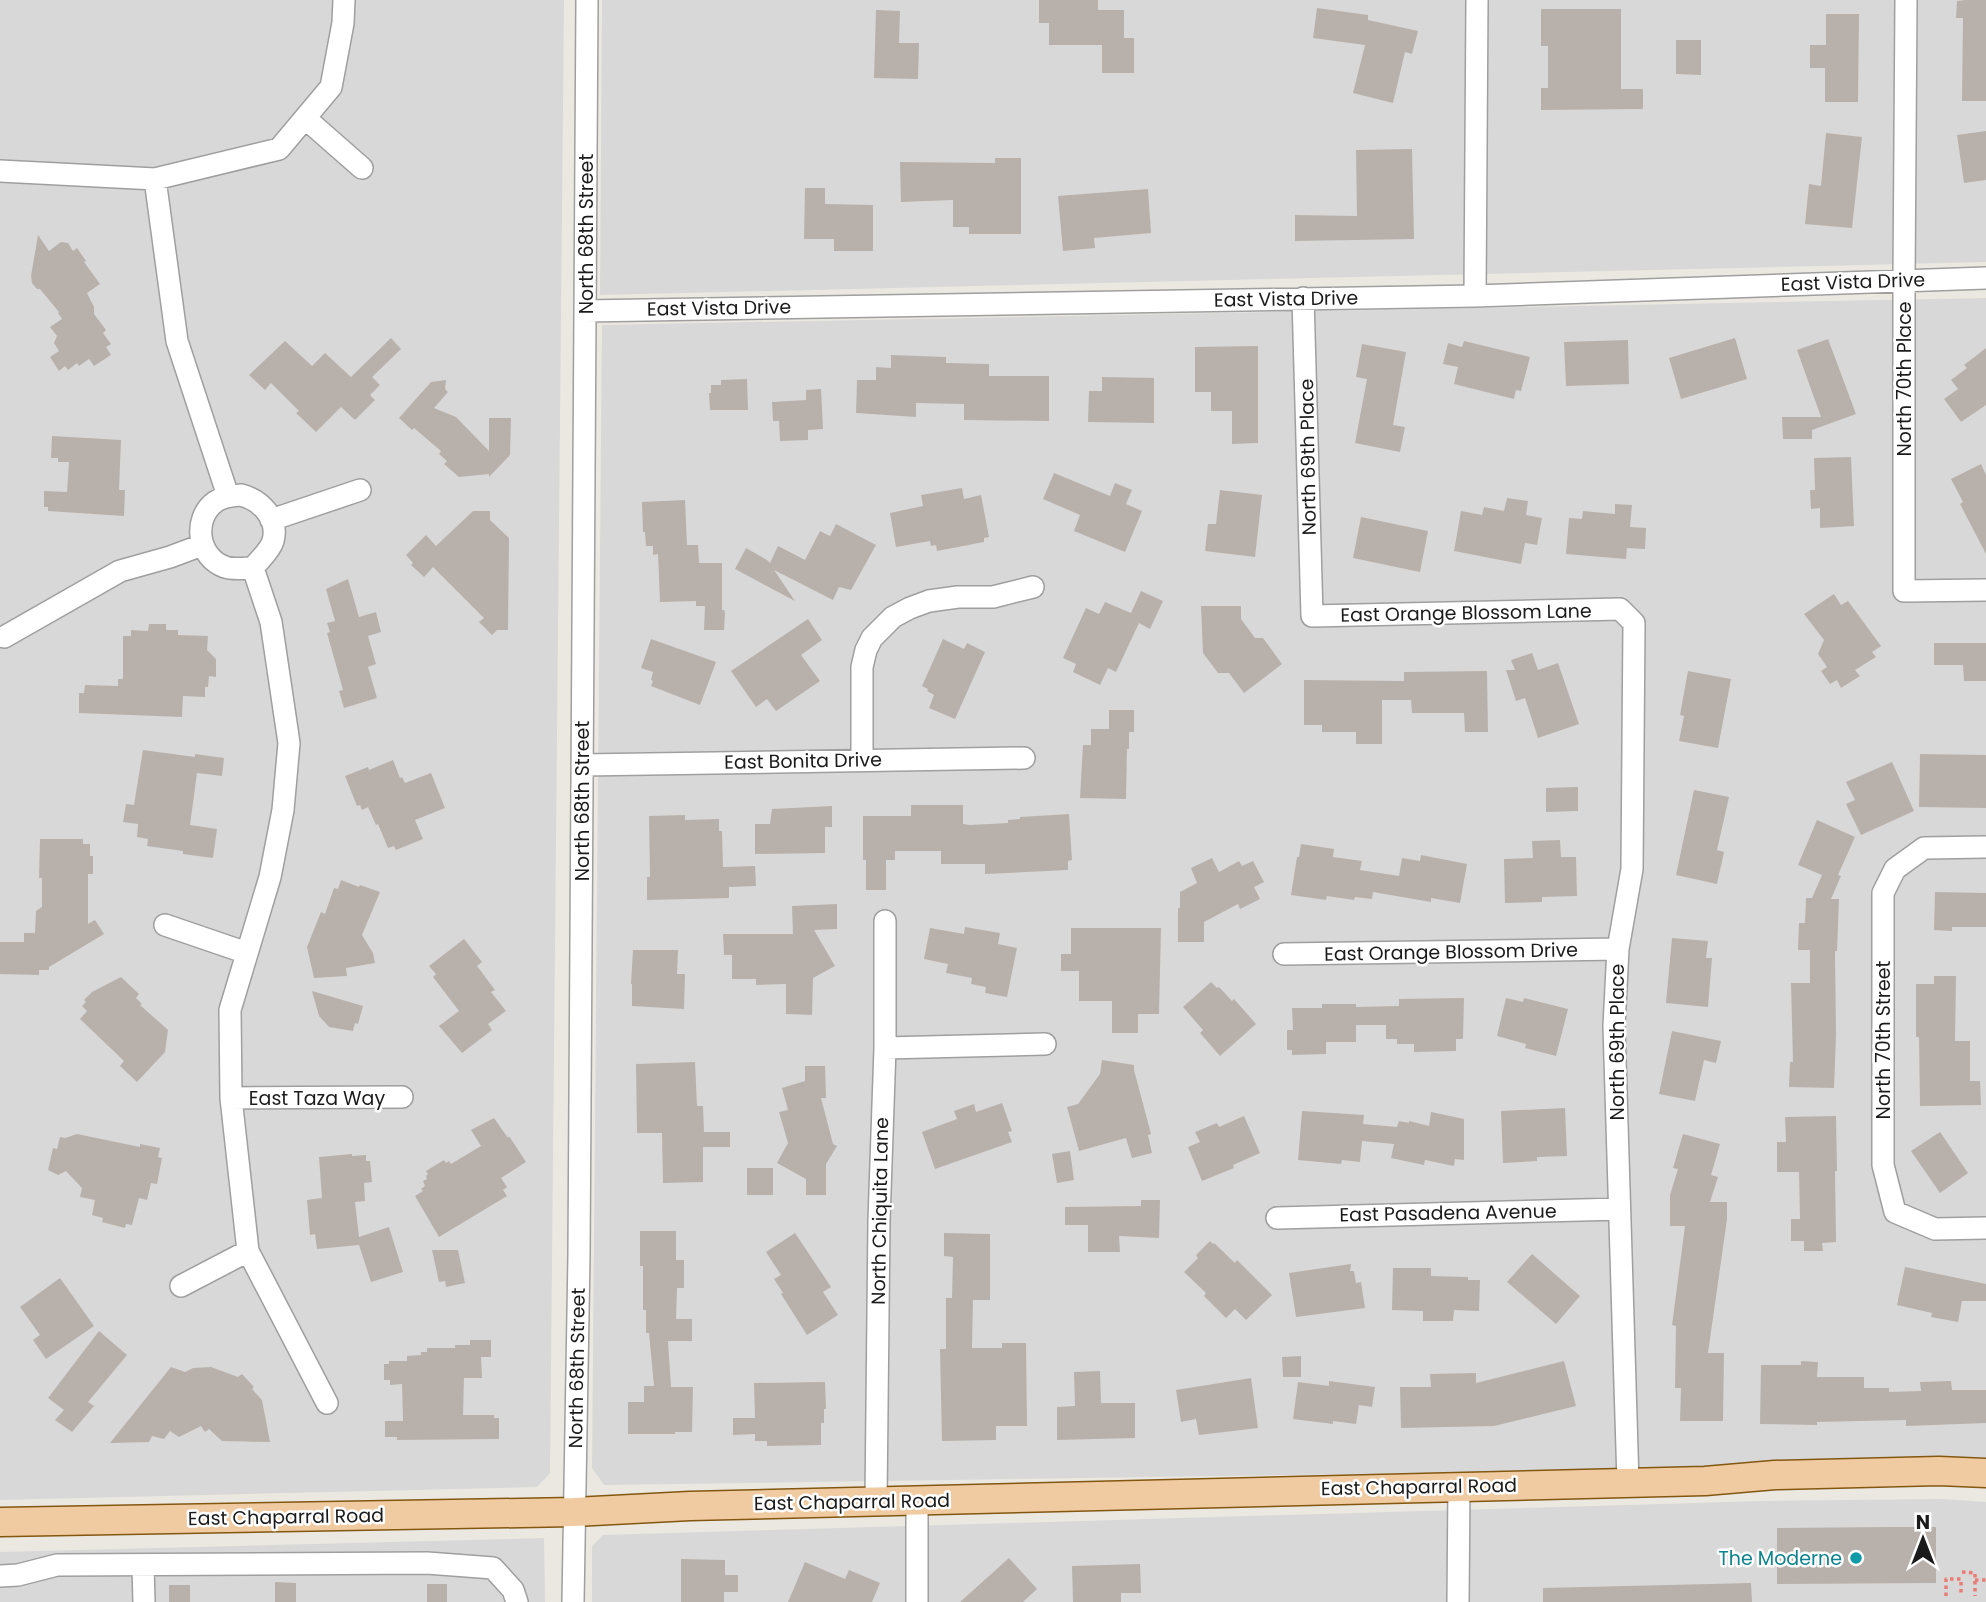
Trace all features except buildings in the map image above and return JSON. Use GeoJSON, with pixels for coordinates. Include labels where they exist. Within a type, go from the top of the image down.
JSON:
{"type":"FeatureCollection","features":[{"type":"Feature","properties":{"kind":"main road","name":"East Chaparral Road"},"geometry":{"type":"LineString","coordinates":[[0,1522],[574,1512],[917,1500],[1704,1481],[1788,1474],[1939,1471],[1986,1473]]}},
{"type":"Feature","properties":{"kind":"main road","name":"East Chaparral Road"},"geometry":{"type":"LineString","coordinates":[[1704,1481],[1768,1492],[1934,1489],[1986,1492]]}},
{"type":"Feature","properties":{"kind":"street"},"geometry":{"type":"LineString","coordinates":[[0,171],[155,178],[279,149],[331,87],[343,23],[344,0]]}},
{"type":"Feature","properties":{"kind":"street","name":"North 68th Street"},"geometry":{"type":"LineString","coordinates":[[573,1602],[583,765],[587,0]]}},
{"type":"Feature","properties":{"kind":"street"},"geometry":{"type":"LineString","coordinates":[[1475,296],[1477,0]]}},
{"type":"Feature","properties":{"kind":"street","name":"North 70th Place"},"geometry":{"type":"LineString","coordinates":[[1906,0],[1904,591],[1986,590]]}},
{"type":"Feature","properties":{"kind":"street"},"geometry":{"type":"LineString","coordinates":[[305,118],[362,168]]}},
{"type":"Feature","properties":{"kind":"street"},"geometry":{"type":"LineString","coordinates":[[155,178],[177,341],[228,496]]}},
{"type":"Feature","properties":{"kind":"street","name":"East Vista Drive"},"geometry":{"type":"LineString","coordinates":[[585,311],[1475,296],[1986,278]]}},
{"type":"Feature","properties":{"kind":"street","name":"North 69th Place"},"geometry":{"type":"LineString","coordinates":[[1303,299],[1312,617]]}},
{"type":"Feature","properties":{"kind":"street"},"geometry":{"type":"LineString","coordinates":[[271,520],[360,490]]}},
{"type":"Feature","properties":{"kind":"street"},"geometry":{"type":"LineString","coordinates":[[242,495],[252,498],[268,512],[271,520],[274,531],[272,544],[253,568],[225,567],[211,559],[202,545],[200,532],[205,513],[215,502],[228,496],[242,495]]}},
{"type":"Feature","properties":{"kind":"street"},"geometry":{"type":"LineString","coordinates":[[4,637],[120,571],[202,545]]}},
{"type":"Feature","properties":{"kind":"street"},"geometry":{"type":"LineString","coordinates":[[253,568],[271,622],[289,743],[283,810],[270,877],[230,1010],[231,1098],[248,1251],[327,1403]]}},
{"type":"Feature","properties":{"kind":"street"},"geometry":{"type":"LineString","coordinates":[[862,760],[862,667],[872,638],[893,617],[929,601],[958,597],[993,597],[1033,587]]}},
{"type":"Feature","properties":{"kind":"street","name":"North 69th Place"},"geometry":{"type":"LineString","coordinates":[[1620,609],[1634,623],[1632,869],[1618,949],[1614,1026],[1628,1482]]}},
{"type":"Feature","properties":{"kind":"street","name":"East Orange Blossom Lane"},"geometry":{"type":"LineString","coordinates":[[1312,617],[1620,609]]}},
{"type":"Feature","properties":{"kind":"street","name":"East Bonita Drive"},"geometry":{"type":"LineString","coordinates":[[583,765],[1024,758]]}},
{"type":"Feature","properties":{"kind":"street","name":"North 70th Street"},"geometry":{"type":"LineString","coordinates":[[1986,847],[1924,848],[1895,869],[1883,893],[1883,1165],[1895,1212],[1936,1229],[1986,1228]]}},
{"type":"Feature","properties":{"kind":"street","name":"North Chiquita Lane"},"geometry":{"type":"LineString","coordinates":[[876,1502],[885,921]]}},
{"type":"Feature","properties":{"kind":"street"},"geometry":{"type":"LineString","coordinates":[[166,925],[247,954]]}},
{"type":"Feature","properties":{"kind":"street","name":"East Orange Blossom Drive"},"geometry":{"type":"LineString","coordinates":[[1284,954],[1618,949]]}},
{"type":"Feature","properties":{"kind":"street"},"geometry":{"type":"LineString","coordinates":[[885,1048],[1045,1044]]}},
{"type":"Feature","properties":{"kind":"street","name":"East Taza Way"},"geometry":{"type":"LineString","coordinates":[[231,1098],[402,1097]]}},
{"type":"Feature","properties":{"kind":"street","name":"East Pasadena Avenue"},"geometry":{"type":"LineString","coordinates":[[1277,1218],[1619,1209]]}},
{"type":"Feature","properties":{"kind":"street"},"geometry":{"type":"LineString","coordinates":[[181,1286],[248,1251]]}},
{"type":"Feature","properties":{"kind":"street"},"geometry":{"type":"LineString","coordinates":[[1458,1602],[1459,1486]]}},
{"type":"Feature","properties":{"kind":"street"},"geometry":{"type":"LineString","coordinates":[[917,1500],[917,1602]]}},
{"type":"Feature","properties":{"kind":"street"},"geometry":{"type":"LineString","coordinates":[[0,1576],[18,1575],[57,1566],[427,1563],[493,1568],[513,1590],[517,1602]]}},
{"type":"Feature","properties":{"kind":"street"},"geometry":{"type":"LineString","coordinates":[[143,1565],[144,1602]]}},
{"type":"Feature","properties":{"kind":"path"},"geometry":{"type":"LineString","coordinates":[[1962,1572],[1975,1573],[1975,1596]]}},
{"type":"Feature","properties":{"kind":"path"},"geometry":{"type":"LineString","coordinates":[[1946,1596],[1946,1579],[1961,1579],[1961,1596]]}},
{"type":"Feature","properties":{"kind":"path"},"geometry":{"type":"LineString","coordinates":[[1975,1580],[1986,1580]]}},
{"type":"Feature","properties":{"kind":"shaded area"},"geometry":{"type":"Polygon","coordinates":[[[0,0],[564,0],[550,1473],[537,1487],[0,1500],[0,0]]]}},
{"type":"Feature","properties":{"kind":"shaded area"},"geometry":{"type":"Polygon","coordinates":[[[602,0],[1986,0],[1986,262],[600,295],[602,0]]]}},
{"type":"Feature","properties":{"kind":"shaded area"},"geometry":{"type":"Polygon","coordinates":[[[1986,298],[1986,1465],[604,1485],[592,1468],[602,325],[1986,298]]]}},
{"type":"Feature","properties":{"kind":"shaded area"},"geometry":{"type":"Polygon","coordinates":[[[1942,1499],[1986,1502],[1986,1602],[592,1602],[592,1546],[603,1535],[1762,1501],[1942,1499]]]}},
{"type":"Feature","properties":{"kind":"shaded area"},"geometry":{"type":"Polygon","coordinates":[[[544,1538],[545,1602],[0,1602],[0,1552],[544,1538]]]}},
{"type":"Feature","properties":{"kind":"place","name":"The Moderne"},"geometry":{"type":"Point","coordinates":[1856,1558]}}]}
